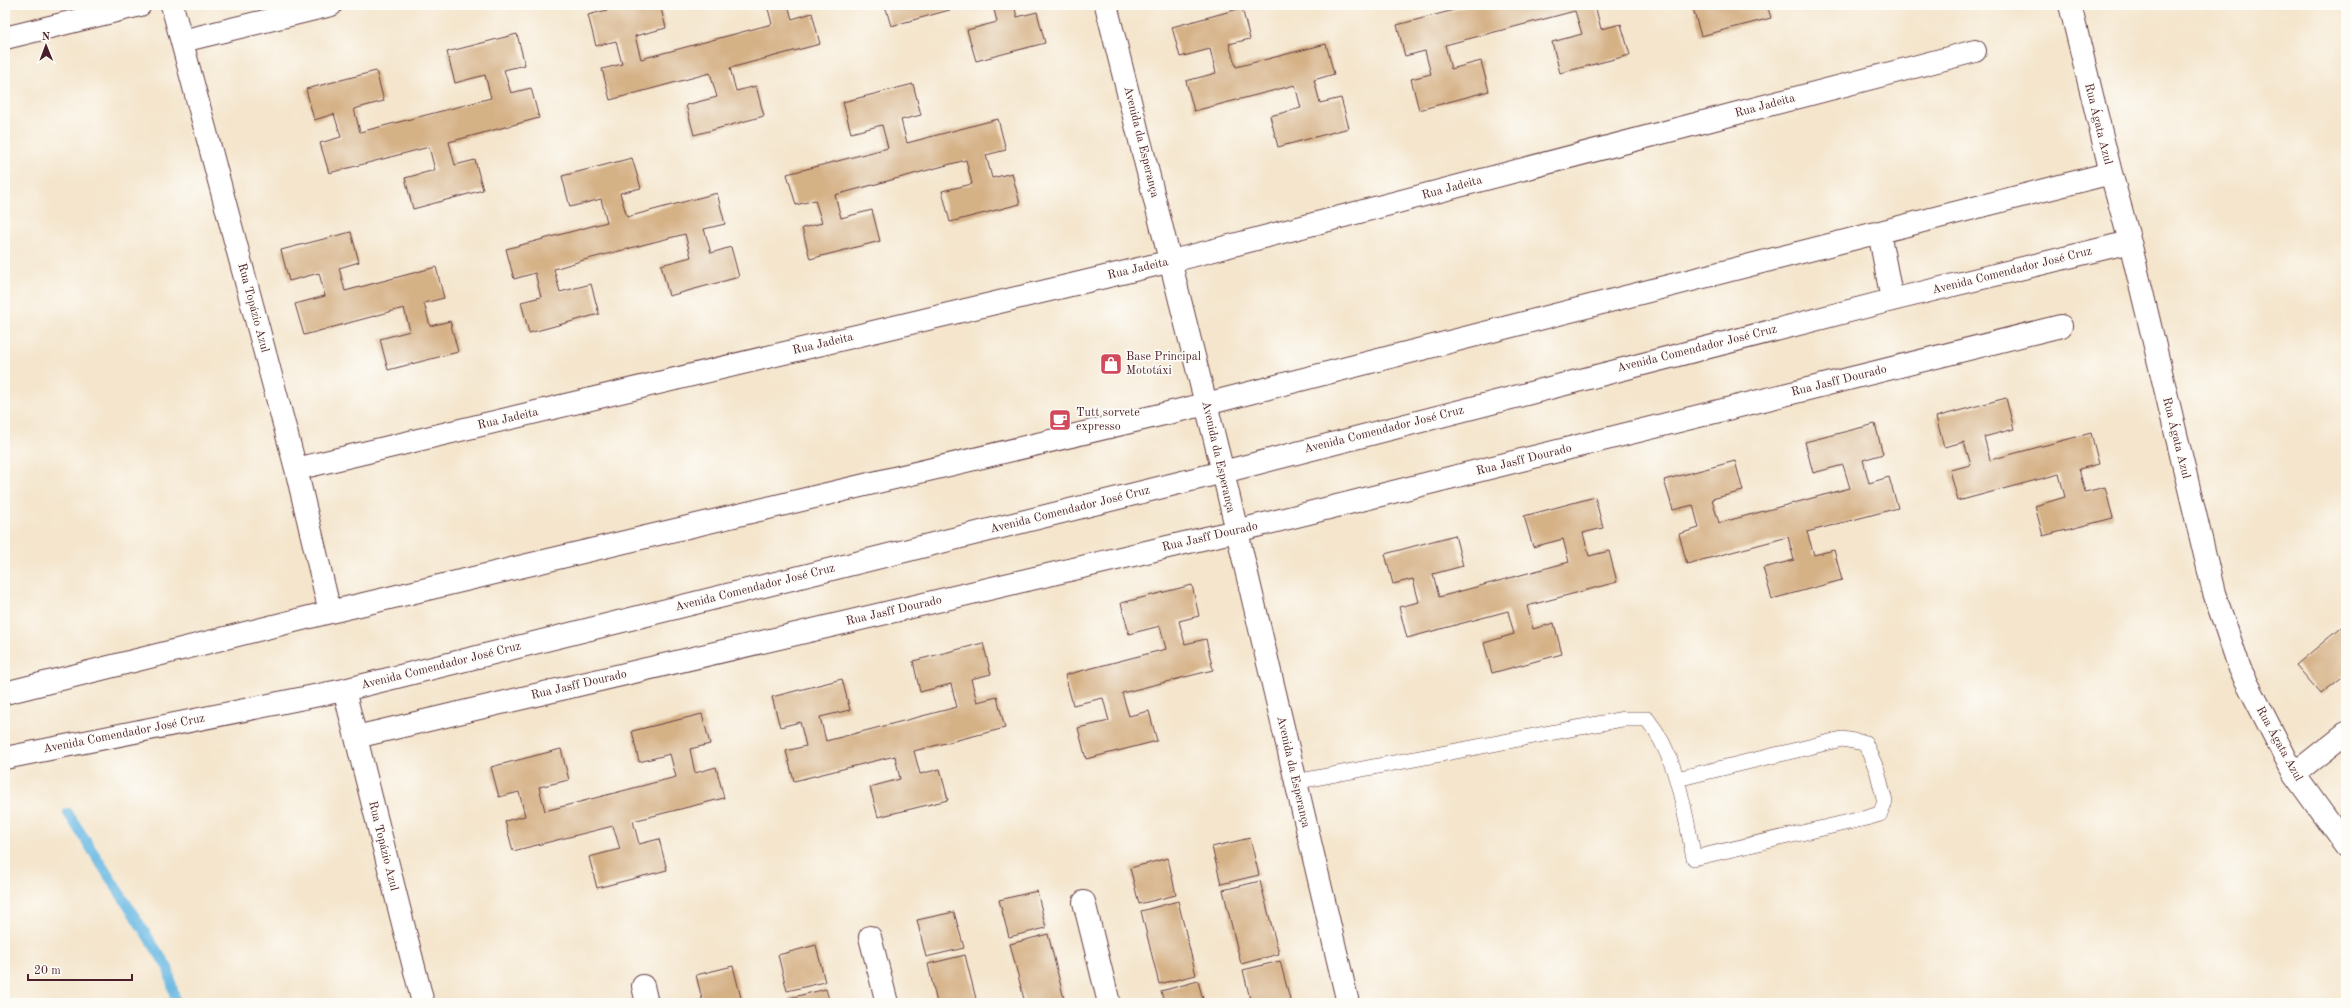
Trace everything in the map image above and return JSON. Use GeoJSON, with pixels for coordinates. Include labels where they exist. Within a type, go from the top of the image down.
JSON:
{"type":"FeatureCollection","features":[{"type":"Feature","properties":{"kind":"street"},"geometry":{"type":"LineString","coordinates":[[5,38],[140,5]]}},
{"type":"Feature","properties":{"kind":"street","name":"Rua Topázio Azul"},"geometry":{"type":"LineString","coordinates":[[172,5],[296,469],[330,612]]}},
{"type":"Feature","properties":{"kind":"street"},"geometry":{"type":"LineString","coordinates":[[182,41],[331,5]]}},
{"type":"Feature","properties":{"kind":"street","name":"Avenida da Esperança"},"geometry":{"type":"LineString","coordinates":[[1106,5],[1172,261],[1348,1003]]}},
{"type":"Feature","properties":{"kind":"street","name":"Rua Ágata Azul"},"geometry":{"type":"LineString","coordinates":[[2070,5],[2110,173],[2130,242],[2214,593],[2240,669],[2294,774],[2346,846]]}},
{"type":"Feature","properties":{"kind":"street","name":"Rua Jadeita"},"geometry":{"type":"LineString","coordinates":[[296,469],[1172,261],[1976,51]]}},
{"type":"Feature","properties":{"kind":"street"},"geometry":{"type":"LineString","coordinates":[[5,693],[330,612],[1206,404],[2110,173]]}},
{"type":"Feature","properties":{"kind":"street"},"geometry":{"type":"LineString","coordinates":[[1879,232],[1892,300]]}},
{"type":"Feature","properties":{"kind":"street","name":"Avenida Comendador José Cruz"},"geometry":{"type":"LineString","coordinates":[[5,758],[344,690],[1223,472],[1892,300],[2130,242]]}},
{"type":"Feature","properties":{"kind":"street","name":"Rua Jasff Dourado"},"geometry":{"type":"LineString","coordinates":[[356,737],[1236,531],[2061,326]]}},
{"type":"Feature","properties":{"kind":"street","name":"Rua Topázio Azul"},"geometry":{"type":"LineString","coordinates":[[344,690],[423,1003]]}},
{"type":"Feature","properties":{"kind":"street"},"geometry":{"type":"LineString","coordinates":[[2294,774],[2346,733]]}},
{"type":"Feature","properties":{"kind":"street"},"geometry":{"type":"LineString","coordinates":[[1084,902],[1109,1003]]}},
{"type":"Feature","properties":{"kind":"street"},"geometry":{"type":"LineString","coordinates":[[870,937],[887,1003]]}},
{"type":"Feature","properties":{"kind":"lane"},"geometry":{"type":"LineString","coordinates":[[1295,782],[1623,719],[1647,719],[1659,733],[1677,780],[1694,858],[1880,814],[1885,802],[1877,770],[1865,743],[1842,739],[1677,780]]}},
{"type":"Feature","properties":{"kind":"building"},"geometry":{"type":"Polygon","coordinates":[[[626,5],[660,5],[666,28],[635,36],[641,59],[772,24],[767,5],[788,5],[792,19],[812,13],[820,44],[730,68],[736,91],[756,86],[764,116],[694,135],[686,105],[717,97],[710,73],[610,100],[602,69],[622,64],[616,41],[596,46],[588,15],[626,5]]]}},
{"type":"Feature","properties":{"kind":"building"},"geometry":{"type":"Polygon","coordinates":[[[734,5],[749,5],[749,6],[735,9],[734,5]]]}},
{"type":"Feature","properties":{"kind":"building"},"geometry":{"type":"Polygon","coordinates":[[[885,5],[968,5],[891,26],[885,5]]]}},
{"type":"Feature","properties":{"kind":"building"},"geometry":{"type":"Polygon","coordinates":[[[993,5],[1014,5],[1017,17],[1037,12],[1045,43],[976,61],[967,30],[997,22],[993,5]]]}},
{"type":"Feature","properties":{"kind":"building"},"geometry":{"type":"Polygon","coordinates":[[[1473,5],[1595,5],[1601,29],[1621,24],[1630,55],[1560,73],[1552,42],[1582,34],[1575,11],[1445,45],[1451,69],[1481,61],[1489,91],[1419,110],[1411,79],[1431,74],[1425,51],[1405,56],[1397,25],[1473,5]]]}},
{"type":"Feature","properties":{"kind":"building"},"geometry":{"type":"Polygon","coordinates":[[[1692,5],[1767,5],[1771,18],[1701,36],[1692,5]]]}},
{"type":"Feature","properties":{"kind":"building"},"geometry":{"type":"Polygon","coordinates":[[[1242,8],[1250,39],[1229,44],[1236,67],[1326,44],[1334,74],[1314,80],[1320,103],[1341,98],[1349,128],[1278,147],[1270,116],[1301,108],[1295,85],[1194,111],[1186,81],[1216,73],[1210,49],[1180,57],[1172,27],[1242,8]]]}},
{"type":"Feature","properties":{"kind":"building"},"geometry":{"type":"Polygon","coordinates":[[[517,34],[525,65],[504,70],[511,93],[531,88],[539,118],[449,142],[455,165],[475,160],[483,190],[413,209],[405,178],[435,170],[429,147],[329,173],[320,143],[341,137],[334,114],[314,120],[306,89],[376,71],[384,101],[354,109],[360,132],[461,106],[491,98],[485,75],[455,83],[447,52],[517,34]]]}},
{"type":"Feature","properties":{"kind":"building"},"geometry":{"type":"Polygon","coordinates":[[[913,84],[921,115],[901,120],[907,143],[998,119],[1006,150],[986,155],[992,178],[1012,173],[1020,204],[950,222],[942,191],[972,184],[966,160],[835,195],[841,218],[872,210],[880,241],[810,259],[802,228],[822,223],[815,200],[796,205],[787,174],[888,148],[882,125],[851,133],[843,102],[913,84]]]}},
{"type":"Feature","properties":{"kind":"building"},"geometry":{"type":"Polygon","coordinates":[[[632,158],[641,188],[620,193],[627,217],[717,193],[725,224],[704,229],[711,253],[731,247],[739,277],[669,296],[661,265],[691,257],[685,234],[584,260],[554,269],[560,292],[591,284],[599,314],[529,333],[521,302],[541,297],[535,273],[514,279],[506,249],[607,222],[601,199],[570,207],[562,176],[632,158]]]}},
{"type":"Feature","properties":{"kind":"building"},"geometry":{"type":"Polygon","coordinates":[[[351,232],[359,262],[339,268],[345,291],[436,267],[444,298],[424,303],[430,326],[450,321],[458,352],[388,370],[380,339],[410,331],[404,308],[304,335],[295,304],[325,296],[319,273],[289,281],[281,250],[351,232]]]}},
{"type":"Feature","properties":{"kind":"building"},"geometry":{"type":"Polygon","coordinates":[[[2006,398],[2014,429],[1984,437],[1990,460],[2091,433],[2099,464],[2079,469],[2085,492],[2105,487],[2113,518],[2043,536],[2035,506],[2065,497],[2059,474],[1958,501],[1950,470],[1971,465],[1964,442],[1944,447],[1936,417],[2006,398]]]}},
{"type":"Feature","properties":{"kind":"building"},"geometry":{"type":"Polygon","coordinates":[[[1875,424],[1883,454],[1863,460],[1869,483],[1889,477],[1898,508],[1807,532],[1814,555],[1834,550],[1842,580],[1772,599],[1763,568],[1794,560],[1788,537],[1687,564],[1679,534],[1699,528],[1693,505],[1673,510],[1664,480],[1735,461],[1743,491],[1712,499],[1719,523],[1850,488],[1843,465],[1813,473],[1805,442],[1875,424]]]}},
{"type":"Feature","properties":{"kind":"building"},"geometry":{"type":"Polygon","coordinates":[[[1595,497],[1603,528],[1583,533],[1589,556],[1609,551],[1617,582],[1527,606],[1533,629],[1554,623],[1562,654],[1492,673],[1484,643],[1514,634],[1508,611],[1407,638],[1399,607],[1419,602],[1413,579],[1393,584],[1385,554],[1455,535],[1463,566],[1433,574],[1439,597],[1569,562],[1563,539],[1533,547],[1524,516],[1595,497]]]}},
{"type":"Feature","properties":{"kind":"building"},"geometry":{"type":"Polygon","coordinates":[[[1192,585],[1199,616],[1179,621],[1185,644],[1206,639],[1213,670],[1122,693],[1129,716],[1149,711],[1157,741],[1086,759],[1078,728],[1109,721],[1103,698],[1073,705],[1065,675],[1166,649],[1160,626],[1129,634],[1121,603],[1192,585]]]}},
{"type":"Feature","properties":{"kind":"building"},"geometry":{"type":"Polygon","coordinates":[[[2346,623],[2346,674],[2321,694],[2296,665],[2346,623]]]}},
{"type":"Feature","properties":{"kind":"building"},"geometry":{"type":"Polygon","coordinates":[[[983,643],[991,674],[971,679],[977,702],[997,697],[1005,728],[914,751],[920,774],[940,769],[948,800],[878,817],[870,787],[900,779],[895,756],[794,781],[786,751],[806,746],[800,722],[780,727],[772,697],[842,679],[850,710],[820,717],[826,741],[957,707],[951,684],[920,692],[913,661],[983,643]]]}},
{"type":"Feature","properties":{"kind":"building"},"geometry":{"type":"Polygon","coordinates":[[[702,714],[710,744],[690,749],[695,773],[716,767],[724,798],[633,821],[639,844],[659,839],[667,870],[597,888],[589,857],[620,849],[613,826],[513,851],[505,821],[525,816],[519,792],[499,797],[491,767],[561,749],[569,780],[539,787],[545,811],[676,777],[670,754],[639,762],[632,731],[702,714]]]}},
{"type":"Feature","properties":{"kind":"building"},"geometry":{"type":"Polygon","coordinates":[[[1250,838],[1259,875],[1221,884],[1212,847],[1250,838]]]}},
{"type":"Feature","properties":{"kind":"building"},"geometry":{"type":"Polygon","coordinates":[[[1168,858],[1176,895],[1139,904],[1130,868],[1168,858]]]}},
{"type":"Feature","properties":{"kind":"building"},"geometry":{"type":"Polygon","coordinates":[[[1260,881],[1279,954],[1241,964],[1223,890],[1260,881]]]}},
{"type":"Feature","properties":{"kind":"building"},"geometry":{"type":"Polygon","coordinates":[[[1037,891],[1046,928],[1009,937],[999,900],[1037,891]]]}},
{"type":"Feature","properties":{"kind":"building"},"geometry":{"type":"Polygon","coordinates":[[[1178,901],[1196,975],[1159,984],[1141,911],[1178,901]]]}},
{"type":"Feature","properties":{"kind":"building"},"geometry":{"type":"Polygon","coordinates":[[[954,912],[964,948],[926,957],[917,920],[954,912]]]}},
{"type":"Feature","properties":{"kind":"building"},"geometry":{"type":"Polygon","coordinates":[[[1048,934],[1065,1003],[1025,1003],[1010,944],[1048,934]]]}},
{"type":"Feature","properties":{"kind":"building"},"geometry":{"type":"Polygon","coordinates":[[[816,945],[825,982],[787,991],[778,955],[816,945]]]}},
{"type":"Feature","properties":{"kind":"building"},"geometry":{"type":"Polygon","coordinates":[[[965,955],[977,1003],[937,1003],[928,964],[965,955]]]}},
{"type":"Feature","properties":{"kind":"building"},"geometry":{"type":"Polygon","coordinates":[[[1280,961],[1291,1003],[1251,1003],[1243,970],[1280,961]]]}},
{"type":"Feature","properties":{"kind":"building"},"geometry":{"type":"Polygon","coordinates":[[[733,966],[742,1002],[703,1003],[696,975],[733,966]]]}},
{"type":"Feature","properties":{"kind":"building"},"geometry":{"type":"Polygon","coordinates":[[[1198,981],[1204,1003],[1164,1003],[1161,991],[1198,981]]]}},
{"type":"Feature","properties":{"kind":"building"},"geometry":{"type":"Polygon","coordinates":[[[826,989],[830,1003],[790,1003],[789,998],[826,989]]]}},
{"type":"Feature","properties":{"kind":"waterway"},"geometry":{"type":"LineString","coordinates":[[68,813],[168,968],[176,1003]]}},
{"type":"Feature","properties":{"kind":"place","name":"Base Principal Mototáxi"},"geometry":{"type":"Point","coordinates":[1111,364]}},
{"type":"Feature","properties":{"kind":"place","name":"Tutt sorvete expresso"},"geometry":{"type":"Point","coordinates":[1060,420]}}]}
